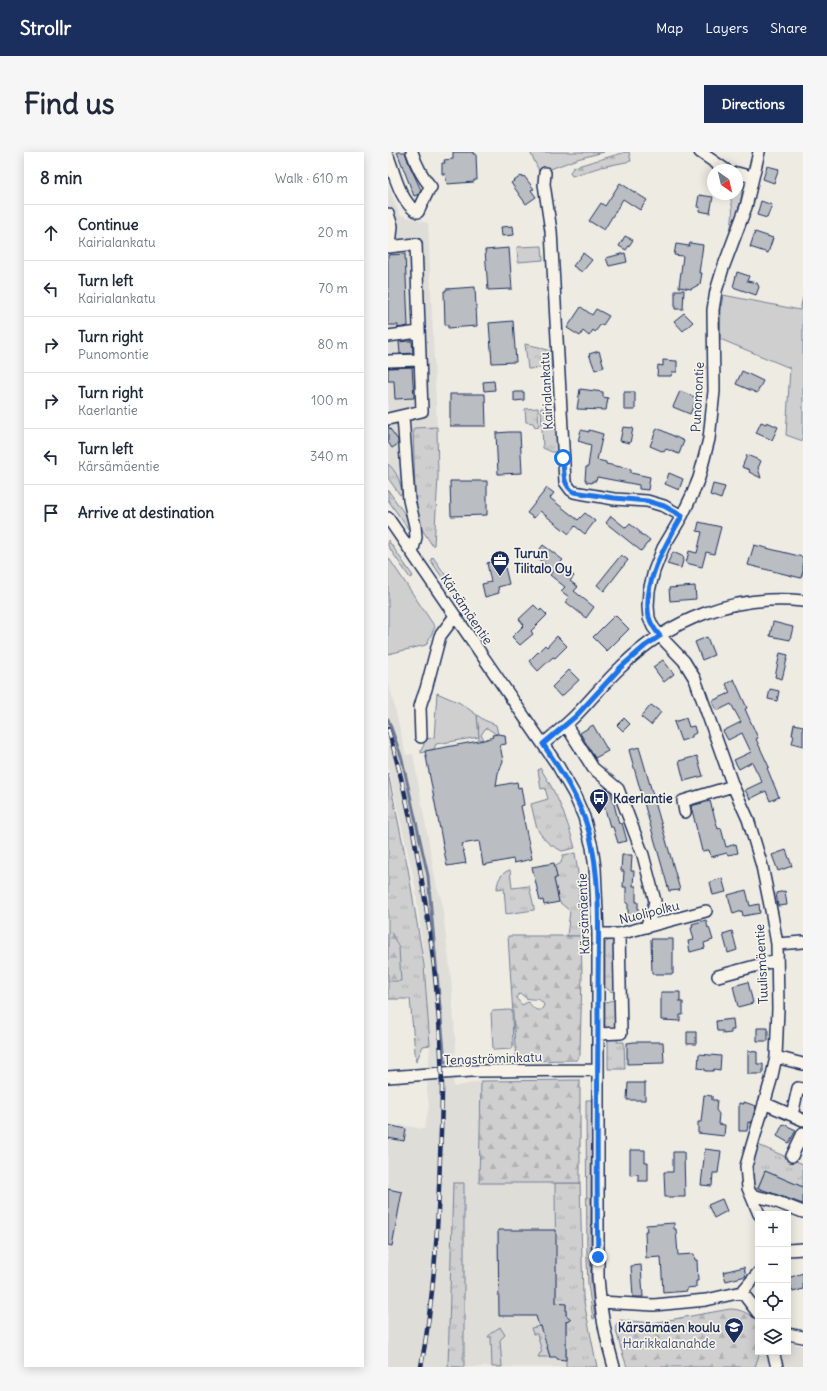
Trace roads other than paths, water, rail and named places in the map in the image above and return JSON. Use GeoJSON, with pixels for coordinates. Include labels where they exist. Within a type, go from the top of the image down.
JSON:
{"type":"FeatureCollection","features":[{"type":"Feature","properties":{"kind":"street"},"geometry":{"type":"LineString","coordinates":[[388,156],[404,197],[411,208],[418,212],[431,187],[427,183],[416,163],[412,152]]}},
{"type":"Feature","properties":{"kind":"street"},"geometry":{"type":"LineString","coordinates":[[700,152],[717,164]]}},
{"type":"Feature","properties":{"kind":"street","name":"Punomontie"},"geometry":{"type":"LineString","coordinates":[[660,636],[653,627],[649,618],[648,606],[654,571],[663,548],[682,516],[699,478],[709,439],[714,391],[713,310],[716,291],[746,207],[759,152]]}},
{"type":"Feature","properties":{"kind":"street","name":"Kairialankatu"},"geometry":{"type":"LineString","coordinates":[[545,173],[544,184],[551,231],[565,482],[574,492],[607,498],[647,501],[664,506],[682,516]]}},
{"type":"Feature","properties":{"kind":"street"},"geometry":{"type":"LineString","coordinates":[[743,175],[752,177]]}},
{"type":"Feature","properties":{"kind":"street"},"geometry":{"type":"LineString","coordinates":[[388,214],[392,226],[389,247],[416,244],[422,411],[388,419]]}},
{"type":"Feature","properties":{"kind":"street"},"geometry":{"type":"LineString","coordinates":[[388,336],[419,332]]}},
{"type":"Feature","properties":{"kind":"street"},"geometry":{"type":"LineString","coordinates":[[388,361],[420,360]]}},
{"type":"Feature","properties":{"kind":"street"},"geometry":{"type":"LineString","coordinates":[[403,416],[409,500],[416,537],[412,553]]}},
{"type":"Feature","properties":{"kind":"street","name":"Kärsämäentie"},"geometry":{"type":"LineString","coordinates":[[388,518],[543,744],[574,794],[589,832],[595,868],[598,934],[598,1245],[600,1302],[606,1341],[614,1367]]}},
{"type":"Feature","properties":{"kind":"street"},"geometry":{"type":"LineString","coordinates":[[543,744],[566,725],[621,667],[645,646],[681,623],[704,613],[728,606],[766,600],[803,601]]}},
{"type":"Feature","properties":{"kind":"street"},"geometry":{"type":"LineString","coordinates":[[421,737],[420,707],[440,636],[455,616]]}},
{"type":"Feature","properties":{"kind":"street","name":"Tuulismäentie"},"geometry":{"type":"LineString","coordinates":[[660,636],[684,661],[695,679],[733,786],[748,819],[762,866],[771,908],[777,944],[778,1008],[776,1057],[771,1080],[746,1166],[748,1188],[758,1211]]}},
{"type":"Feature","properties":{"kind":"street"},"geometry":{"type":"LineString","coordinates":[[566,725],[593,768],[618,789],[643,855],[655,901],[646,927]]}},
{"type":"Feature","properties":{"kind":"street"},"geometry":{"type":"LineString","coordinates":[[686,812],[683,801],[733,786]]}},
{"type":"Feature","properties":{"kind":"street","name":"Nuolipolku"},"geometry":{"type":"LineString","coordinates":[[598,934],[619,934],[706,911]]}},
{"type":"Feature","properties":{"kind":"street"},"geometry":{"type":"LineString","coordinates":[[598,1034],[621,1033],[619,934]]}},
{"type":"Feature","properties":{"kind":"street"},"geometry":{"type":"LineString","coordinates":[[777,944],[803,942]]}},
{"type":"Feature","properties":{"kind":"street"},"geometry":{"type":"LineString","coordinates":[[718,976],[777,960]]}},
{"type":"Feature","properties":{"kind":"street"},"geometry":{"type":"LineString","coordinates":[[776,1057],[803,1064]]}},
{"type":"Feature","properties":{"kind":"street","name":"Tengströminkatu"},"geometry":{"type":"LineString","coordinates":[[388,1077],[471,1071],[598,1070]]}},
{"type":"Feature","properties":{"kind":"street"},"geometry":{"type":"LineString","coordinates":[[792,1115],[798,1088],[803,1089]]}},
{"type":"Feature","properties":{"kind":"street"},"geometry":{"type":"LineString","coordinates":[[764,1103],[803,1120]]}},
{"type":"Feature","properties":{"kind":"street"},"geometry":{"type":"LineString","coordinates":[[792,1156],[803,1134]]}},
{"type":"Feature","properties":{"kind":"street"},"geometry":{"type":"LineString","coordinates":[[751,1195],[772,1200],[803,1212]]}},
{"type":"Feature","properties":{"kind":"street"},"geometry":{"type":"LineString","coordinates":[[791,1250],[803,1249]]}},
{"type":"Feature","properties":{"kind":"street"},"geometry":{"type":"LineString","coordinates":[[600,1302],[654,1305],[677,1304],[706,1300],[742,1292],[755,1277]]}},
{"type":"Feature","properties":{"kind":"street"},"geometry":{"type":"LineString","coordinates":[[742,1292],[755,1309]]}},
{"type":"Feature","properties":{"kind":"street"},"geometry":{"type":"LineString","coordinates":[[791,1335],[803,1337]]}},
{"type":"Feature","properties":{"kind":"street"},"geometry":{"type":"LineString","coordinates":[[775,1355],[777,1367]]}},
{"type":"Feature","properties":{"kind":"waterway"},"geometry":{"type":"LineString","coordinates":[[388,719],[402,759],[428,876],[445,1062]]}},
{"type":"Feature","properties":{"kind":"railway"},"geometry":{"type":"LineString","coordinates":[[388,729],[415,839],[429,929],[439,1019],[442,1104],[437,1237],[429,1315],[421,1367]]}},
{"type":"Feature","properties":{"kind":"place","name":"Turun Tilitalo Oy"},"geometry":{"type":"Point","coordinates":[500,577]}},
{"type":"Feature","properties":{"kind":"place","name":"Kaerlantie"},"geometry":{"type":"Point","coordinates":[599,815]}},
{"type":"Feature","properties":{"kind":"place","name":"Kärsämäen koulu"},"geometry":{"type":"Point","coordinates":[734,1344]}},
{"type":"Feature","properties":{"kind":"park label","name":"Harikkalanahde"},"geometry":{"type":"Point","coordinates":[669,1343]}}]}
